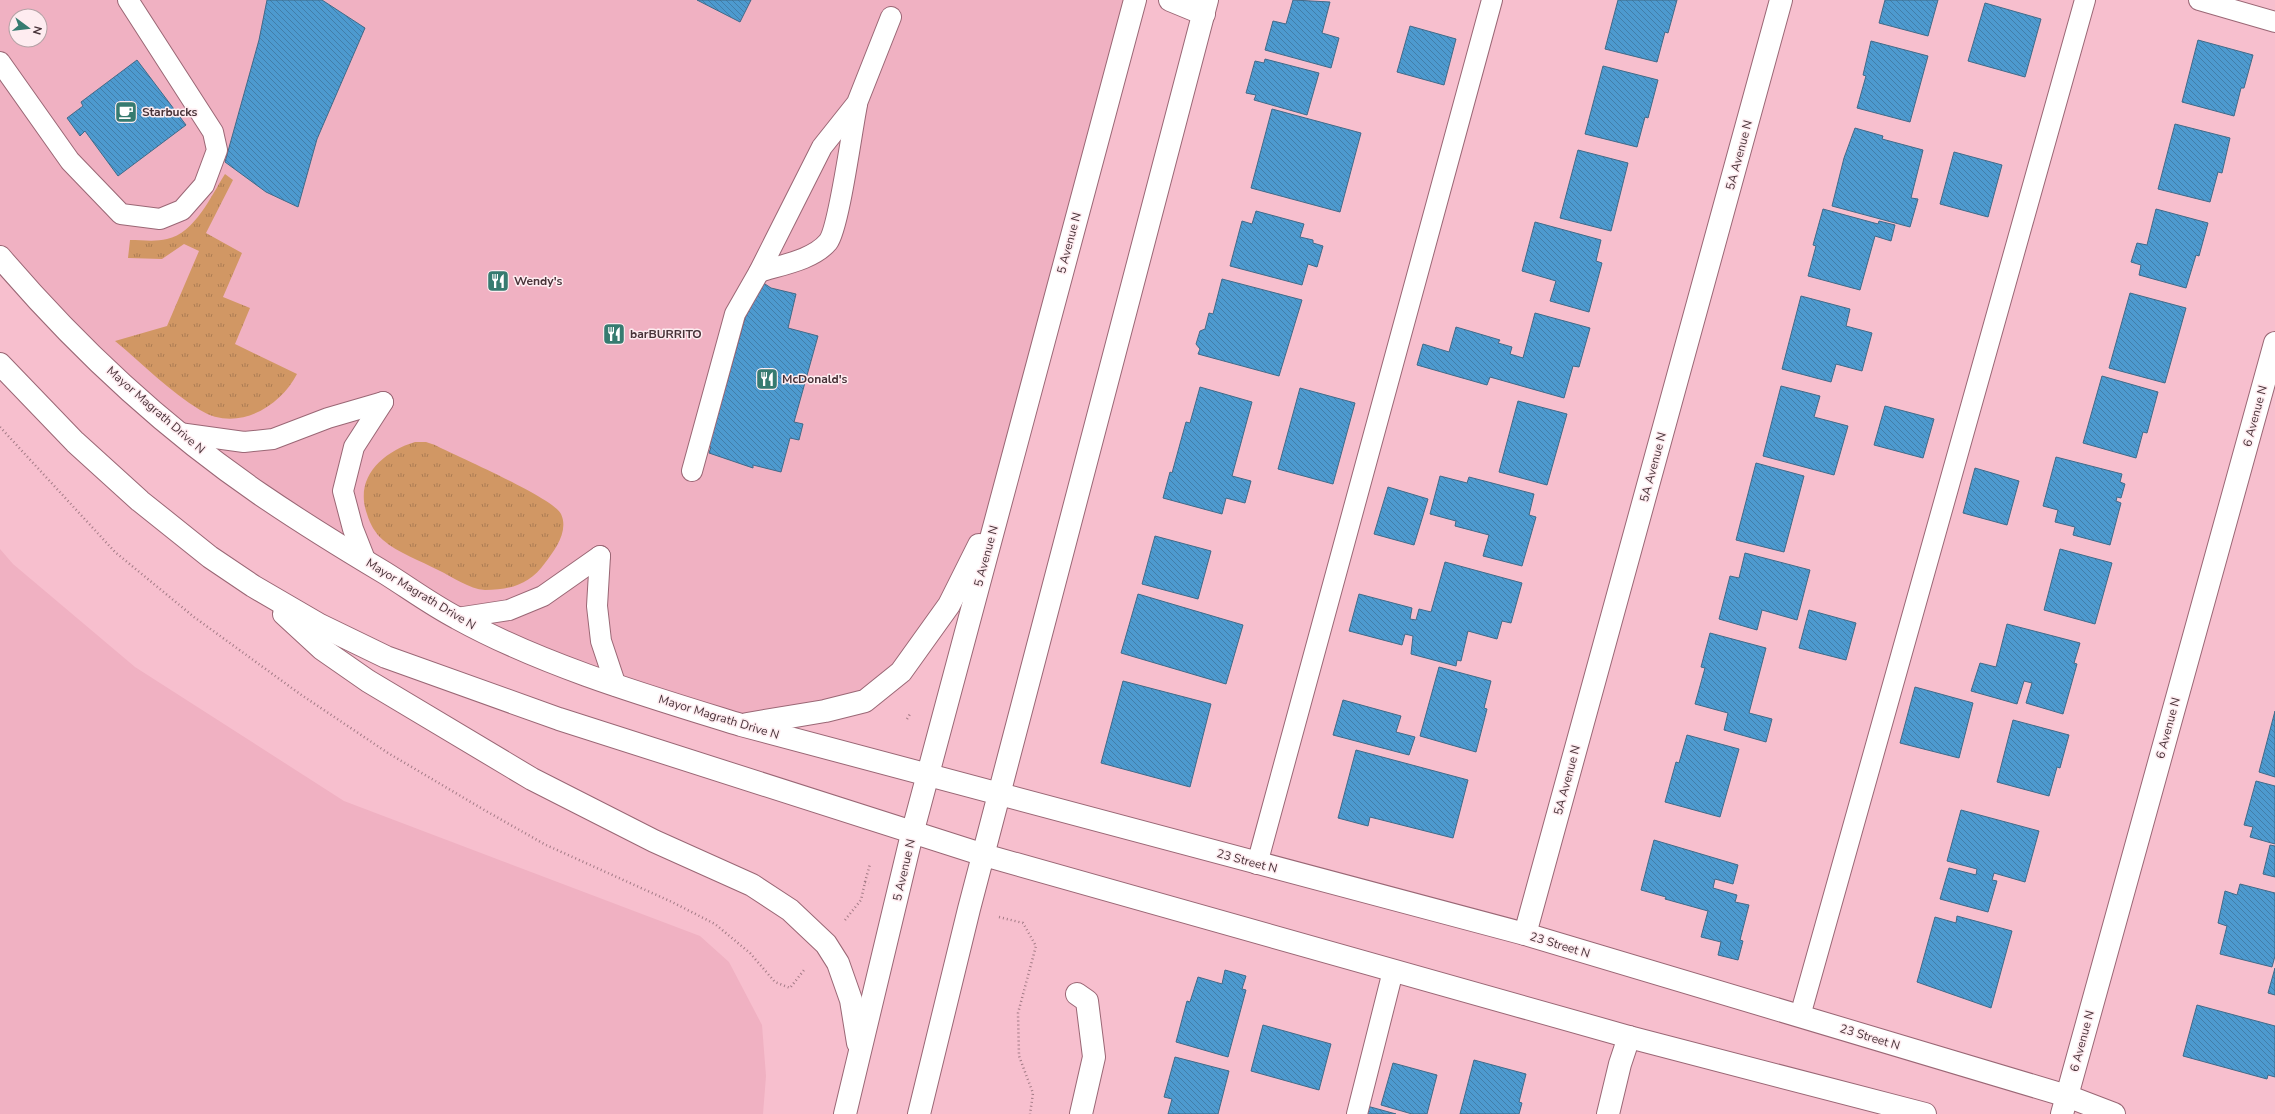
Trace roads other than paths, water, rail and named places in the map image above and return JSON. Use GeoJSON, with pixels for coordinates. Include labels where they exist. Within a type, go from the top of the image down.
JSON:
{"type":"FeatureCollection","features":[{"type":"Feature","properties":{"kind":"main road","name":"5 Avenue N"},"geometry":{"type":"LineString","coordinates":[[845,1114],[912,834],[1134,0]]}},
{"type":"Feature","properties":{"kind":"main road"},"geometry":{"type":"LineString","coordinates":[[920,1114],[984,855],[1205,7],[1170,0]]}},
{"type":"Feature","properties":{"kind":"main road","name":"5A Avenue N"},"geometry":{"type":"LineString","coordinates":[[1525,934],[1781,0]]}},
{"type":"Feature","properties":{"kind":"main road","name":"Mayor Magrath Drive N"},"geometry":{"type":"LineString","coordinates":[[0,257],[45,310],[179,433],[260,494],[457,618],[517,646],[616,686],[742,725],[1000,795]]}},
{"type":"Feature","properties":{"kind":"main road","name":"6 Avenue N"},"geometry":{"type":"LineString","coordinates":[[2065,1105],[2275,343]]}},
{"type":"Feature","properties":{"kind":"main road"},"geometry":{"type":"LineString","coordinates":[[0,364],[75,442],[140,501],[210,557],[253,586],[320,625],[386,657],[559,719],[912,834],[1629,1037],[1925,1114]]}},
{"type":"Feature","properties":{"kind":"main road"},"geometry":{"type":"LineString","coordinates":[[742,725],[825,711],[865,701],[901,672],[949,605],[998,508]]}},
{"type":"Feature","properties":{"kind":"main road"},"geometry":{"type":"LineString","coordinates":[[253,586],[322,649],[417,711],[532,779],[654,841],[752,885],[790,910],[826,944],[838,962],[851,1000],[859,1052]]}},
{"type":"Feature","properties":{"kind":"main road","name":"23 Street N"},"geometry":{"type":"LineString","coordinates":[[1000,795],[1525,934],[1800,1016],[2065,1105],[2114,1114]]}},
{"type":"Feature","properties":{"kind":"main road"},"geometry":{"type":"LineString","coordinates":[[1077,994],[1087,1001],[1094,1057],[1081,1114]]}},
{"type":"Feature","properties":{"kind":"main road"},"geometry":{"type":"LineString","coordinates":[[1608,1114],[1620,1064],[1629,1037]]}},
{"type":"Feature","properties":{"kind":"lane"},"geometry":{"type":"LineString","coordinates":[[0,62],[70,161],[121,214],[160,219],[182,210],[204,185],[217,150],[213,132],[128,0]]}},
{"type":"Feature","properties":{"kind":"lane"},"geometry":{"type":"LineString","coordinates":[[1257,864],[1492,0]]}},
{"type":"Feature","properties":{"kind":"lane"},"geometry":{"type":"LineString","coordinates":[[1800,1016],[2085,0]]}},
{"type":"Feature","properties":{"kind":"lane"},"geometry":{"type":"LineString","coordinates":[[2199,0],[2275,22]]}},
{"type":"Feature","properties":{"kind":"lane"},"geometry":{"type":"LineString","coordinates":[[760,272],[802,258],[820,250],[828,242],[836,223],[857,103],[891,17]]}},
{"type":"Feature","properties":{"kind":"lane"},"geometry":{"type":"LineString","coordinates":[[692,471],[736,314],[760,272],[822,147],[857,103]]}},
{"type":"Feature","properties":{"kind":"lane"},"geometry":{"type":"LineString","coordinates":[[179,433],[244,442],[273,439],[328,418],[382,402],[354,447],[343,491],[352,529],[366,562]]}},
{"type":"Feature","properties":{"kind":"lane"},"geometry":{"type":"LineString","coordinates":[[457,618],[509,610],[543,596],[600,556],[597,606],[600,634],[616,686]]}},
{"type":"Feature","properties":{"kind":"lane"},"geometry":{"type":"LineString","coordinates":[[1357,1114],[1393,971]]}},
{"type":"Feature","properties":{"kind":"place","name":"Starbucks"},"geometry":{"type":"Point","coordinates":[126,112]}},
{"type":"Feature","properties":{"kind":"place","name":"Wendy's"},"geometry":{"type":"Point","coordinates":[498,281]}},
{"type":"Feature","properties":{"kind":"place","name":"barBURRITO"},"geometry":{"type":"Point","coordinates":[614,334]}},
{"type":"Feature","properties":{"kind":"place","name":"McDonald's"},"geometry":{"type":"Point","coordinates":[767,379]}}]}
